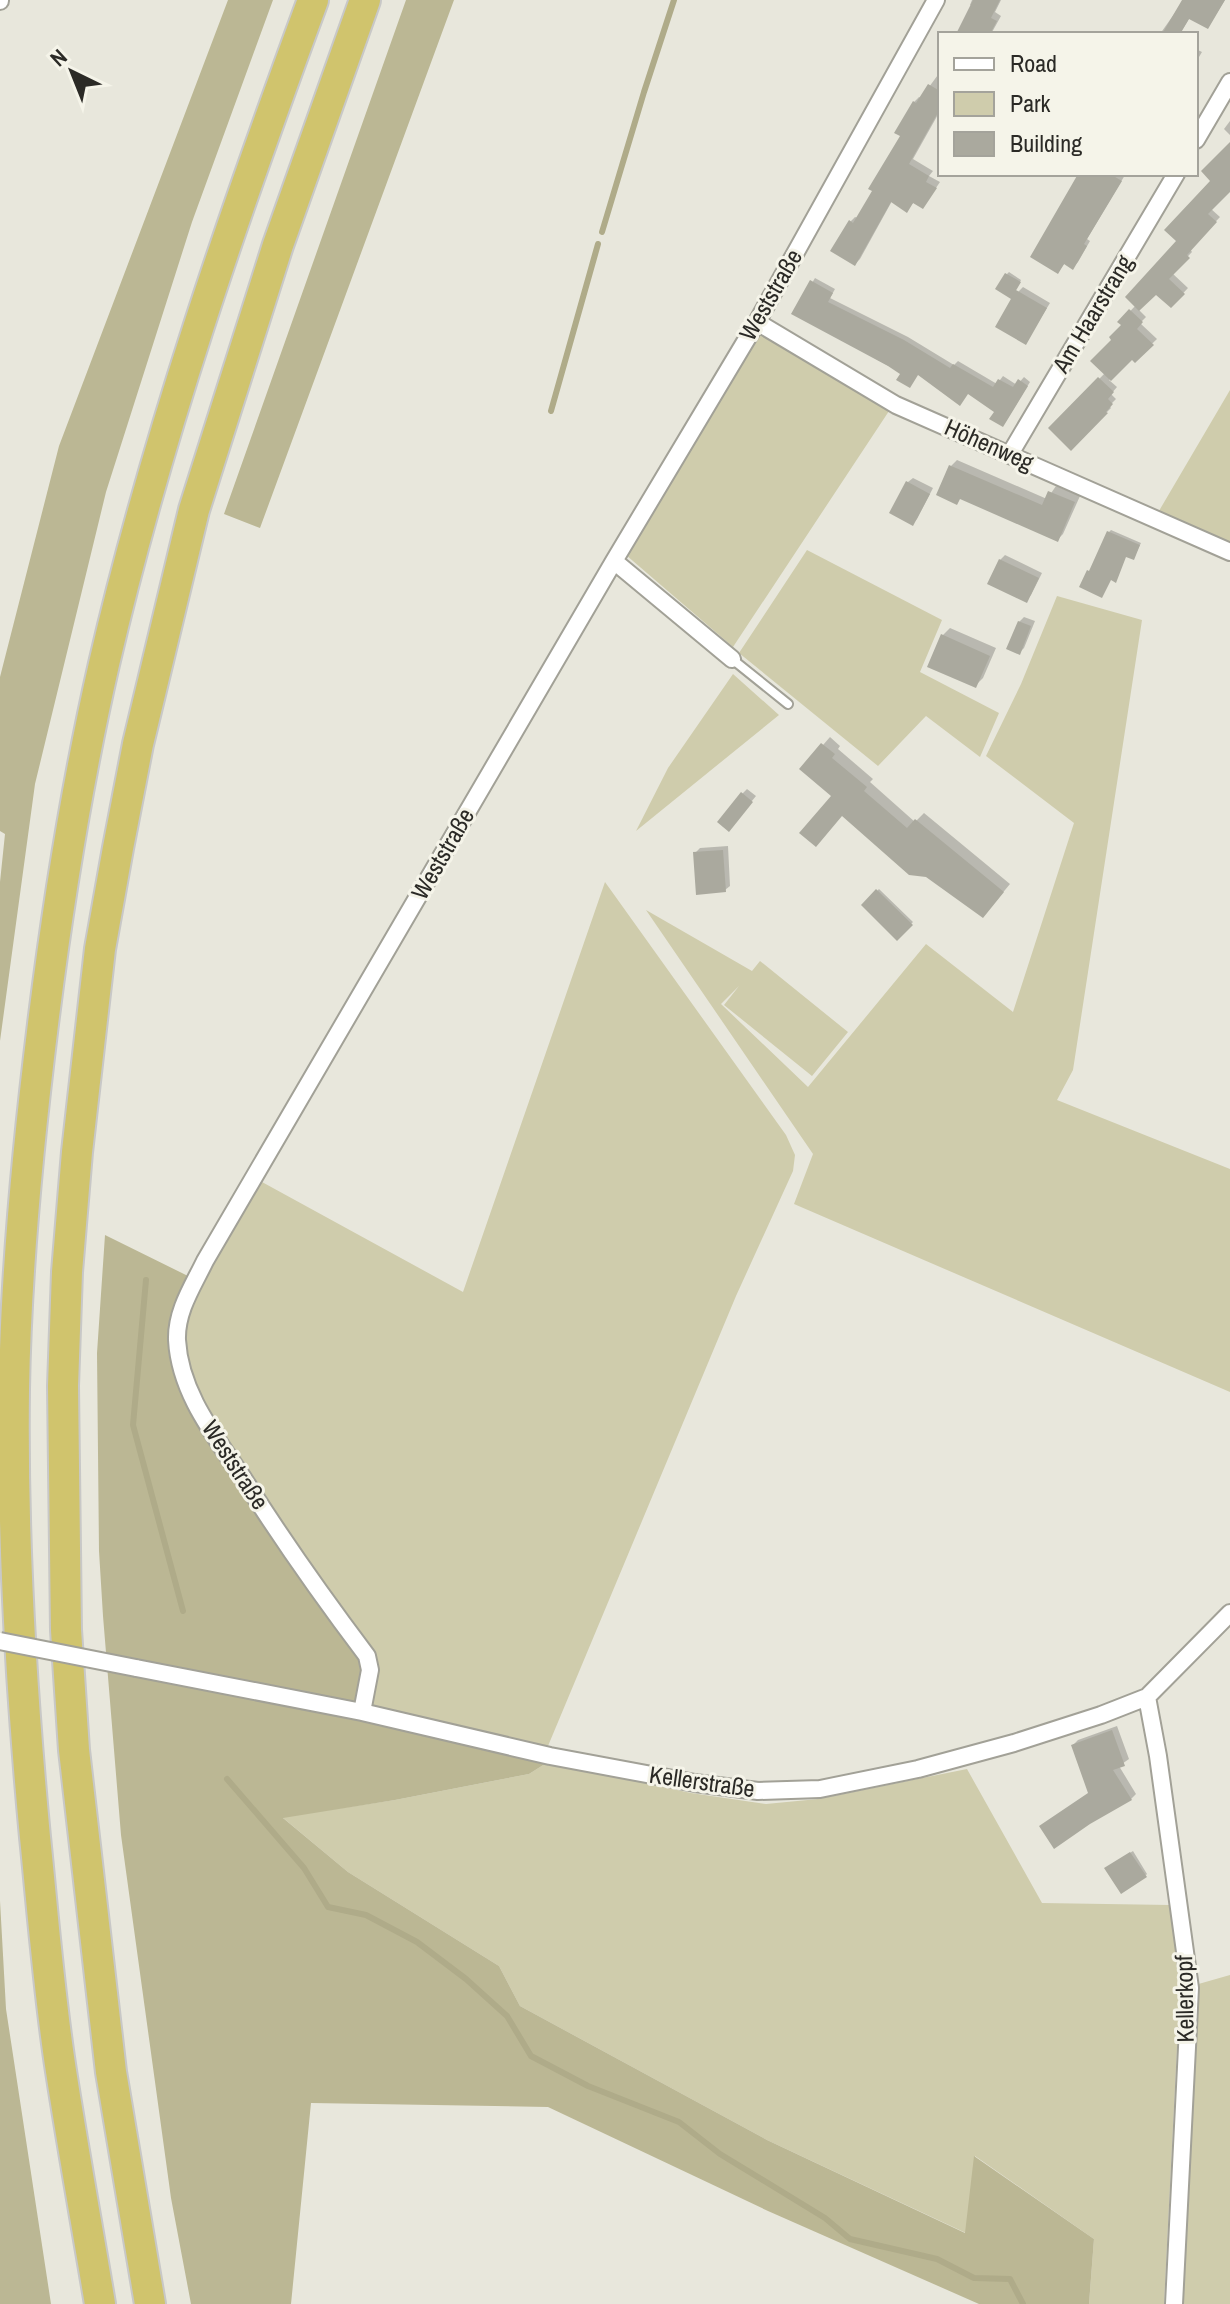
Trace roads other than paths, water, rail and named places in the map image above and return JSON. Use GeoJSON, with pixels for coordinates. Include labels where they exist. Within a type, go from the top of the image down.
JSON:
{"type":"FeatureCollection","features":[{"type":"Feature","properties":{"kind":"highway"},"geometry":{"type":"LineString","coordinates":[[100,2304],[60,2067],[28,1757],[20,1631],[14,1525],[14,1385],[19,1255],[29,1137],[73,816],[104,664],[144,508],[185,368],[231,228],[313,0]]}},
{"type":"Feature","properties":{"kind":"highway"},"geometry":{"type":"LineString","coordinates":[[150,2304],[111,2072],[74,1750],[66,1630],[63,1386],[67,1272],[77,1152],[100,949],[115,863],[138,744],[179,569],[194,510],[278,245],[365,0]]}},
{"type":"Feature","properties":{"kind":"street","name":"Weststraße"},"geometry":{"type":"LineString","coordinates":[[362,1712],[370,1670],[367,1656],[271,1522],[194,1401],[179,1357],[178,1320],[205,1261],[757,322],[936,0]]}},
{"type":"Feature","properties":{"kind":"street"},"geometry":{"type":"LineString","coordinates":[[1198,137],[1230,82]]}},
{"type":"Feature","properties":{"kind":"street","name":"Am Haarstrang"},"geometry":{"type":"LineString","coordinates":[[1010,454],[1175,176]]}},
{"type":"Feature","properties":{"kind":"street","name":"Höhenweg"},"geometry":{"type":"LineString","coordinates":[[757,322],[896,405],[1230,552]]}},
{"type":"Feature","properties":{"kind":"street"},"geometry":{"type":"LineString","coordinates":[[614,561],[732,659]]}},
{"type":"Feature","properties":{"kind":"street","name":"Kellerstraße"},"geometry":{"type":"LineString","coordinates":[[0,1641],[362,1712],[550,1756],[695,1783],[758,1791],[820,1789],[918,1769],[1101,1715],[1147,1697],[1230,1613]]}},
{"type":"Feature","properties":{"kind":"street","name":"Kellerkopf"},"geometry":{"type":"LineString","coordinates":[[1147,1697],[1190,1988],[1174,2304]]}},
{"type":"Feature","properties":{"kind":"lane"},"geometry":{"type":"LineString","coordinates":[[732,659],[788,704]]}},
{"type":"Feature","properties":{"kind":"waterway"},"geometry":{"type":"LineString","coordinates":[[602,232],[674,0]]}},
{"type":"Feature","properties":{"kind":"waterway"},"geometry":{"type":"LineString","coordinates":[[551,411],[598,244]]}},
{"type":"Feature","properties":{"kind":"waterway"},"geometry":{"type":"LineString","coordinates":[[146,1280],[133,1425],[183,1611]]}},
{"type":"Feature","properties":{"kind":"waterway"},"geometry":{"type":"LineString","coordinates":[[227,1779],[304,1868],[328,1907],[366,1915],[417,1942],[466,1979],[507,2016],[531,2056],[588,2086],[679,2122],[720,2154],[825,2218],[850,2239],[937,2259],[974,2278],[1010,2279],[1023,2304]]}}]}
